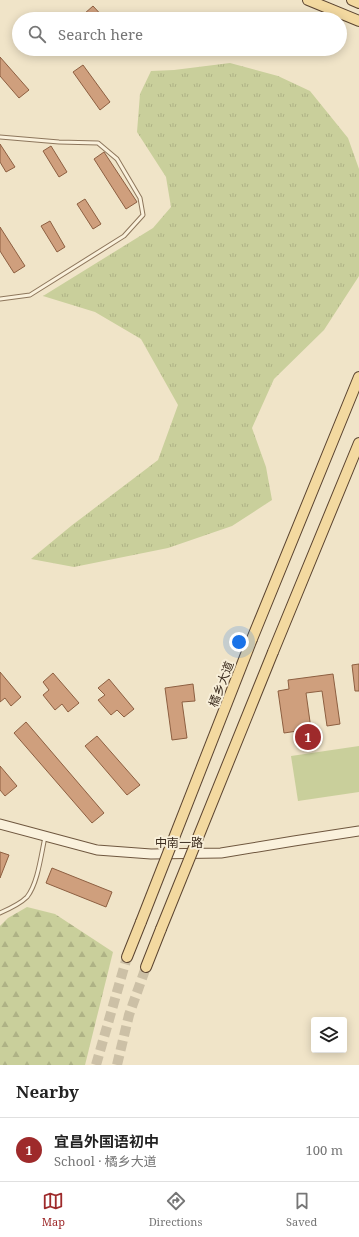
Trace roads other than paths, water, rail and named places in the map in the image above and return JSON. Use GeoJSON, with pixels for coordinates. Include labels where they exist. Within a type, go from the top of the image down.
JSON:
{"type":"FeatureCollection","features":[{"type":"Feature","properties":{"kind":"main road"},"geometry":{"type":"LineString","coordinates":[[308,0],[337,12]]}},
{"type":"Feature","properties":{"kind":"main road"},"geometry":{"type":"LineString","coordinates":[[352,0],[359,3]]}},
{"type":"Feature","properties":{"kind":"main road"},"geometry":{"type":"LineString","coordinates":[[347,16],[359,21]]}},
{"type":"Feature","properties":{"kind":"main road","name":"橘乡大道"},"geometry":{"type":"LineString","coordinates":[[127,957],[252,639],[359,377]]}},
{"type":"Feature","properties":{"kind":"main road"},"geometry":{"type":"LineString","coordinates":[[146,967],[359,443]]}},
{"type":"Feature","properties":{"kind":"street","name":"中南一路"},"geometry":{"type":"LineString","coordinates":[[0,824],[97,850],[151,854],[221,853],[294,840],[359,831]]}},
{"type":"Feature","properties":{"kind":"lane"},"geometry":{"type":"LineString","coordinates":[[0,137],[59,142],[98,143],[117,159],[140,198],[143,215],[124,236],[30,295],[0,299]]}},
{"type":"Feature","properties":{"kind":"lane"},"geometry":{"type":"LineString","coordinates":[[0,913],[18,904],[26,897],[34,884],[45,837]]}},
{"type":"Feature","properties":{"kind":"tunnel"},"geometry":{"type":"LineString","coordinates":[[96,1065],[127,957]]}},
{"type":"Feature","properties":{"kind":"tunnel"},"geometry":{"type":"LineString","coordinates":[[117,1065],[129,1015],[146,967]]}},
{"type":"Feature","properties":{"kind":"place","name":"宜昌外国语初中"},"geometry":{"type":"Point","coordinates":[308,737]}}]}
